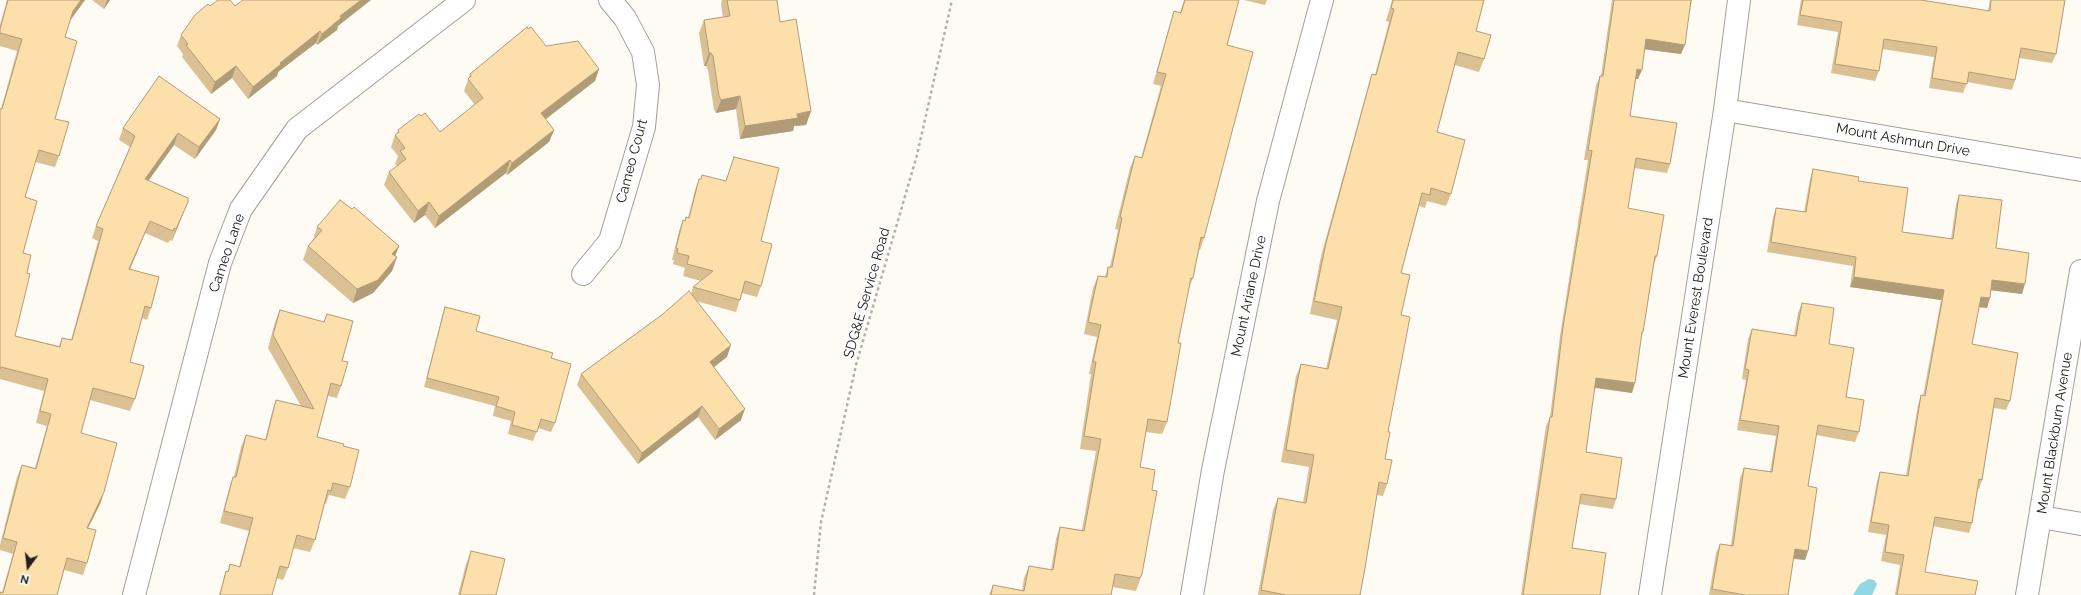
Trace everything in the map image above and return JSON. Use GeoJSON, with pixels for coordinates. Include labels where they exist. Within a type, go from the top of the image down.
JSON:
{"type":"FeatureCollection","features":[{"type":"Feature","properties":{"kind":"street","name":"Cameo Lane"},"geometry":{"type":"LineString","coordinates":[[134,595],[220,263],[241,210],[297,129],[464,0]]}},
{"type":"Feature","properties":{"kind":"street","name":"Cameo Court"},"geometry":{"type":"LineString","coordinates":[[583,274],[610,241],[644,127],[648,86],[643,52],[625,18],[610,0]]}},
{"type":"Feature","properties":{"kind":"street","name":"Mount Ariane Drive"},"geometry":{"type":"LineString","coordinates":[[1192,595],[1213,470],[1268,201],[1322,0]]}},
{"type":"Feature","properties":{"kind":"street","name":"Mount Everest Boulevard"},"geometry":{"type":"LineString","coordinates":[[1650,595],[1725,110],[1739,0]]}},
{"type":"Feature","properties":{"kind":"street","name":"Mount Ashmun Drive"},"geometry":{"type":"LineString","coordinates":[[1725,110],[2081,170]]}},
{"type":"Feature","properties":{"kind":"street","name":"Mount Blackburn Avenue"},"geometry":{"type":"LineString","coordinates":[[2027,595],[2081,271]]}},
{"type":"Feature","properties":{"kind":"street"},"geometry":{"type":"LineString","coordinates":[[2041,517],[2081,524]]}},
{"type":"Feature","properties":{"kind":"path","name":"SDG&E Service Road"},"geometry":{"type":"LineString","coordinates":[[814,595],[822,522],[856,365],[915,162],[952,0]]}},
{"type":"Feature","properties":{"kind":"water"},"geometry":{"type":"Polygon","coordinates":[[[1869,579],[1874,580],[1877,584],[1872,595],[1853,595],[1860,584],[1869,579]]]}},
{"type":"Feature","properties":{"kind":"building"},"geometry":{"type":"Polygon","coordinates":[[[8,0],[81,0],[73,11],[65,37],[77,41],[55,119],[69,122],[59,156],[39,150],[25,197],[37,201],[23,253],[31,255],[27,273],[30,274],[15,336],[60,347],[62,338],[72,340],[103,229],[96,226],[135,136],[123,128],[159,76],[220,119],[199,147],[178,133],[145,179],[188,198],[188,202],[176,229],[174,228],[173,231],[150,221],[129,269],[159,277],[151,308],[145,306],[130,362],[144,366],[135,399],[93,388],[81,433],[117,443],[104,492],[87,528],[96,530],[87,563],[67,558],[57,595],[0,595],[0,592],[3,593],[17,542],[3,538],[22,465],[36,469],[51,414],[40,411],[48,379],[1,367],[0,369],[0,109],[2,109],[22,39],[0,33],[8,0]]]}},
{"type":"Feature","properties":{"kind":"building"},"geometry":{"type":"Polygon","coordinates":[[[218,0],[230,0],[235,6],[243,0],[361,0],[340,16],[341,18],[322,34],[320,31],[253,87],[236,66],[215,82],[186,45],[188,44],[181,35],[195,15],[208,4],[210,6],[218,0]]]}},
{"type":"Feature","properties":{"kind":"building"},"geometry":{"type":"Polygon","coordinates":[[[727,0],[777,0],[780,22],[796,19],[811,111],[797,114],[798,118],[745,126],[740,96],[721,100],[719,96],[713,56],[709,53],[704,20],[730,16],[727,0]]]}},
{"type":"Feature","properties":{"kind":"building"},"geometry":{"type":"Polygon","coordinates":[[[1185,0],[1239,0],[1227,45],[1253,52],[1204,238],[1201,237],[1193,278],[1191,278],[1178,343],[1181,343],[1167,422],[1148,419],[1140,467],[1155,470],[1152,490],[1157,491],[1142,574],[1140,578],[1115,574],[1111,595],[991,595],[993,585],[1024,591],[1029,566],[1053,570],[1060,527],[1084,531],[1101,439],[1084,436],[1096,362],[1093,362],[1101,325],[1088,322],[1098,276],[1107,277],[1108,267],[1112,267],[1122,218],[1120,217],[1135,156],[1142,158],[1166,74],[1157,72],[1174,11],[1181,13],[1185,0]]]}},
{"type":"Feature","properties":{"kind":"building"},"geometry":{"type":"Polygon","coordinates":[[[1393,0],[1484,0],[1476,31],[1491,35],[1484,59],[1458,52],[1437,132],[1465,140],[1451,194],[1431,188],[1430,195],[1422,193],[1401,273],[1410,275],[1401,315],[1410,317],[1388,432],[1390,432],[1385,459],[1392,460],[1387,484],[1379,482],[1360,595],[1286,595],[1261,590],[1278,498],[1306,503],[1314,455],[1286,450],[1295,393],[1301,364],[1328,369],[1342,307],[1314,301],[1326,243],[1372,74],[1376,75],[1394,9],[1391,8],[1393,0]]]}},
{"type":"Feature","properties":{"kind":"building"},"geometry":{"type":"Polygon","coordinates":[[[1614,0],[1691,0],[1685,45],[1646,39],[1642,70],[1637,69],[1630,116],[1677,123],[1670,164],[1636,158],[1628,208],[1664,215],[1657,256],[1655,256],[1635,383],[1596,378],[1586,452],[1622,458],[1616,499],[1581,494],[1572,548],[1606,553],[1600,595],[1523,595],[1550,417],[1552,417],[1563,327],[1592,151],[1588,150],[1600,76],[1603,76],[1614,0]]]}},
{"type":"Feature","properties":{"kind":"building"},"geometry":{"type":"Polygon","coordinates":[[[1803,0],[1921,0],[1990,11],[1991,0],[2065,0],[2056,54],[2021,48],[2015,80],[1969,72],[1967,84],[1932,78],[1937,47],[1884,39],[1879,71],[1835,64],[1842,22],[1800,15],[1803,0]]]}},
{"type":"Feature","properties":{"kind":"building"},"geometry":{"type":"Polygon","coordinates":[[[527,27],[528,29],[531,27],[546,46],[578,41],[599,69],[541,113],[554,130],[512,163],[510,160],[439,216],[429,202],[418,211],[389,172],[406,159],[400,151],[405,148],[395,135],[399,132],[398,130],[419,114],[421,116],[425,113],[440,132],[483,98],[468,79],[471,76],[470,74],[527,27]]]}},
{"type":"Feature","properties":{"kind":"building"},"geometry":{"type":"Polygon","coordinates":[[[734,157],[779,168],[761,241],[772,244],[761,286],[745,281],[740,300],[693,287],[713,271],[687,264],[689,256],[677,253],[678,249],[676,248],[683,220],[685,221],[686,217],[689,218],[699,179],[701,179],[702,175],[726,181],[734,157]]]}},
{"type":"Feature","properties":{"kind":"building"},"geometry":{"type":"Polygon","coordinates":[[[1813,169],[1859,177],[1858,181],[1908,188],[1902,232],[1953,239],[1959,195],[2002,200],[1996,248],[2029,253],[2025,284],[1992,280],[1990,298],[1981,297],[1972,344],[2018,353],[2010,401],[1995,398],[1982,480],[1979,479],[1972,523],[1935,517],[1925,572],[1978,581],[1975,595],[1897,595],[1904,555],[1885,552],[1889,525],[1871,522],[1880,472],[1908,476],[1921,395],[1925,396],[1944,290],[1854,277],[1856,257],[1771,242],[1776,208],[1806,212],[1813,169]]]}},
{"type":"Feature","properties":{"kind":"building"},"geometry":{"type":"Polygon","coordinates":[[[340,200],[352,209],[354,207],[399,246],[392,254],[397,257],[378,280],[357,289],[308,246],[322,230],[317,227],[340,200]]]}},
{"type":"Feature","properties":{"kind":"building"},"geometry":{"type":"Polygon","coordinates":[[[689,291],[731,345],[710,362],[745,409],[719,429],[702,406],[642,453],[581,374],[663,314],[689,291]]]}},
{"type":"Feature","properties":{"kind":"building"},"geometry":{"type":"Polygon","coordinates":[[[1802,303],[1834,308],[1829,344],[1854,348],[1846,397],[1864,400],[1859,432],[1818,425],[1808,486],[1817,488],[1808,551],[1795,549],[1788,595],[1745,595],[1712,589],[1720,544],[1733,546],[1744,468],[1772,472],[1779,426],[1740,420],[1749,370],[1745,369],[1752,329],[1796,336],[1802,303]]]}},
{"type":"Feature","properties":{"kind":"building"},"geometry":{"type":"Polygon","coordinates":[[[445,307],[480,316],[476,331],[553,353],[551,358],[571,364],[555,423],[541,419],[537,432],[512,425],[515,412],[496,406],[499,397],[427,378],[445,307]]]}},
{"type":"Feature","properties":{"kind":"building"},"geometry":{"type":"Polygon","coordinates":[[[280,310],[324,322],[327,314],[353,321],[342,361],[348,362],[341,386],[331,383],[317,437],[344,444],[343,446],[359,450],[350,487],[333,483],[331,491],[328,490],[315,540],[297,535],[288,568],[280,566],[272,595],[220,595],[226,571],[228,572],[230,564],[240,567],[253,518],[224,511],[233,477],[236,477],[246,435],[266,440],[276,400],[314,409],[273,335],[280,310]]]}},
{"type":"Feature","properties":{"kind":"building"},"geometry":{"type":"Polygon","coordinates":[[[471,551],[505,559],[496,595],[460,595],[471,551]]]}}]}
